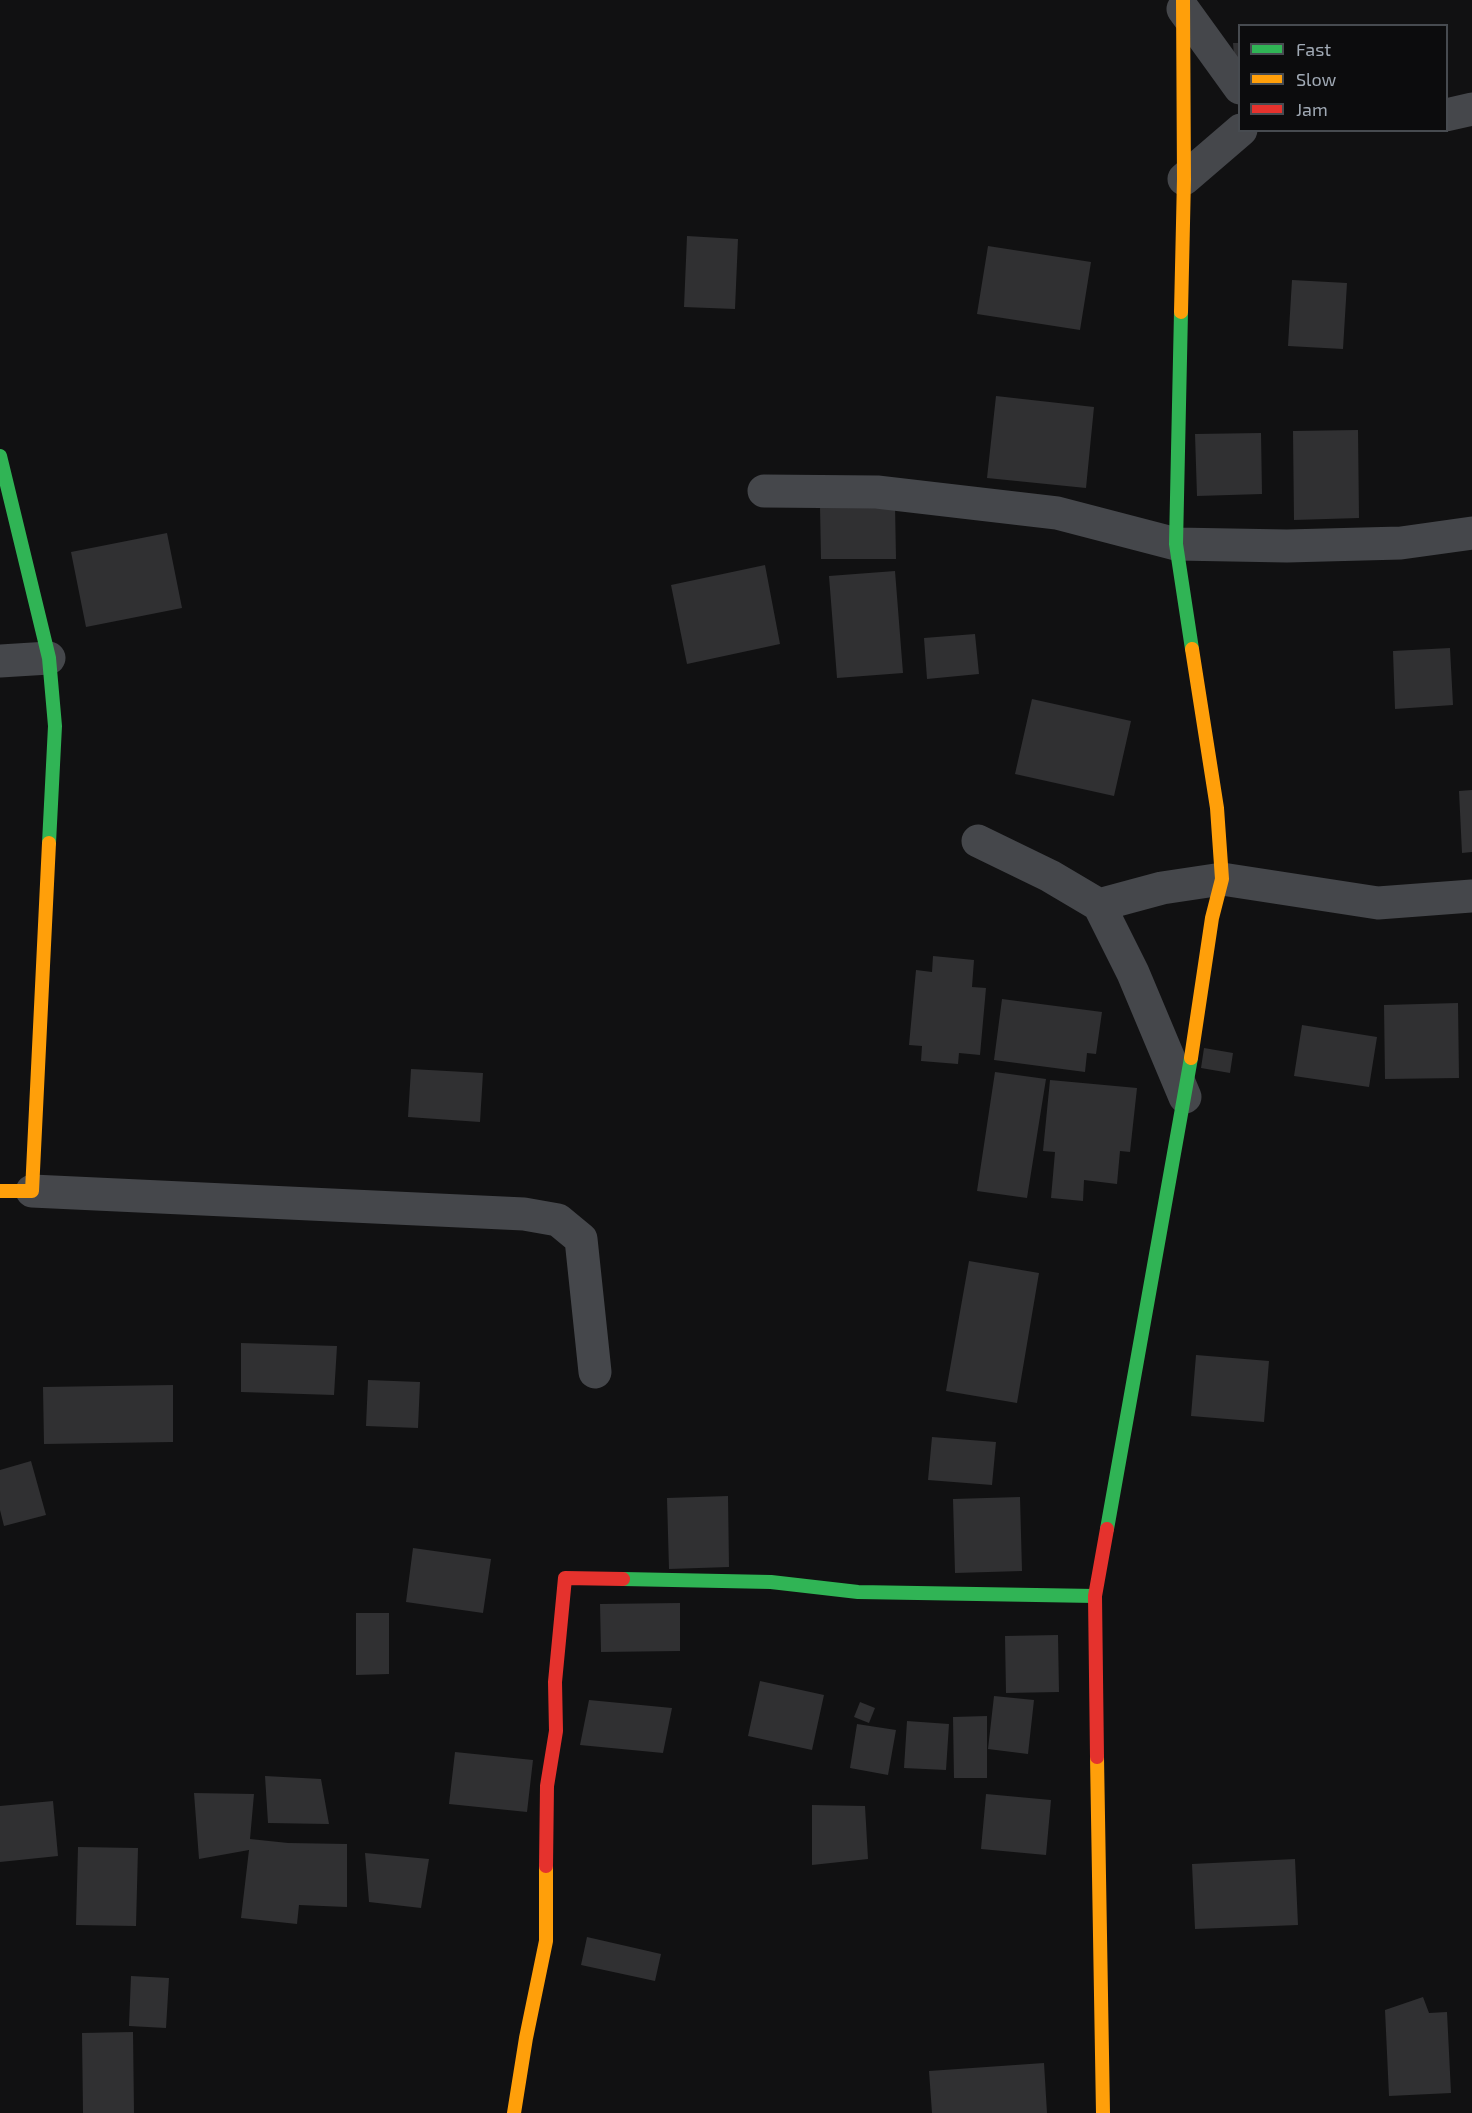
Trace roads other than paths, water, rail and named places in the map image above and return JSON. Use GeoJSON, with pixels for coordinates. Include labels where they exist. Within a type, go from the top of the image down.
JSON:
{"type":"FeatureCollection","features":[{"type":"Feature","properties":{"kind":"street"},"geometry":{"type":"LineString","coordinates":[[1183,4],[1238,86]]}},
{"type":"Feature","properties":{"kind":"street"},"geometry":{"type":"LineString","coordinates":[[1103,2113],[1095,1596],[1185,1096],[1212,918],[1222,879],[1217,807],[1176,544],[1184,179],[1183,4]]}},
{"type":"Feature","properties":{"kind":"street"},"geometry":{"type":"LineString","coordinates":[[1448,115],[1472,109]]}},
{"type":"Feature","properties":{"kind":"street"},"geometry":{"type":"LineString","coordinates":[[1184,179],[1238,132]]}},
{"type":"Feature","properties":{"kind":"street"},"geometry":{"type":"LineString","coordinates":[[0,456],[49,658],[55,726],[32,1191]]}},
{"type":"Feature","properties":{"kind":"street"},"geometry":{"type":"LineString","coordinates":[[764,491],[877,492],[1057,513],[1176,544],[1287,546],[1401,543],[1472,533]]}},
{"type":"Feature","properties":{"kind":"street"},"geometry":{"type":"LineString","coordinates":[[0,661],[49,658]]}},
{"type":"Feature","properties":{"kind":"street"},"geometry":{"type":"LineString","coordinates":[[978,841],[1050,876],[1099,904],[1133,973],[1185,1096]]}},
{"type":"Feature","properties":{"kind":"street"},"geometry":{"type":"LineString","coordinates":[[1099,904],[1162,888],[1222,879],[1378,903],[1472,896]]}},
{"type":"Feature","properties":{"kind":"street"},"geometry":{"type":"LineString","coordinates":[[0,1191],[524,1214],[558,1220],[581,1239],[595,1372]]}},
{"type":"Feature","properties":{"kind":"street"},"geometry":{"type":"LineString","coordinates":[[514,2113],[526,2038],[546,1941],[547,1786],[556,1731],[555,1682],[565,1578],[771,1582],[858,1592],[1095,1596]]}}]}
